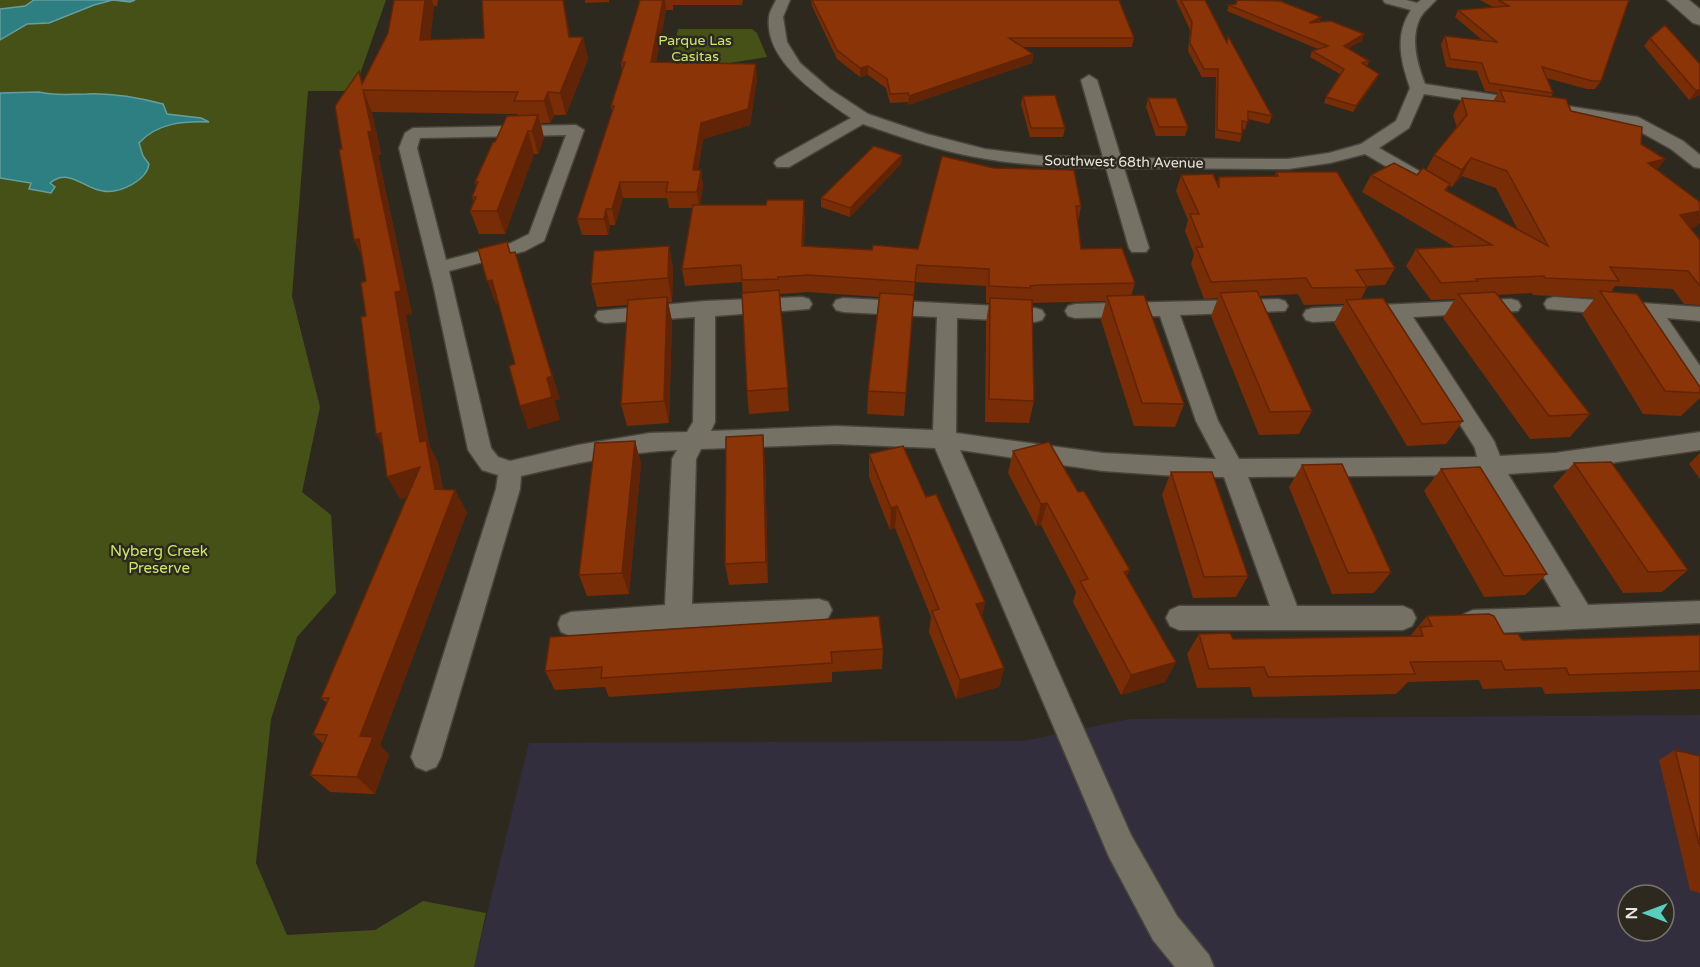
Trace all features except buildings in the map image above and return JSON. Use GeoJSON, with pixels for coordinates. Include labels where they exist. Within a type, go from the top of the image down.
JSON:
{"type":"FeatureCollection","features":[{"type":"Feature","properties":{"kind":"main road"},"geometry":{"type":"LineString","coordinates":[[1677,0],[1700,19]]}},
{"type":"Feature","properties":{"kind":"street","name":"Southwest 68th Avenue"},"geometry":{"type":"LineString","coordinates":[[783,0],[776,17],[780,42],[794,66],[824,92],[862,118],[921,138],[985,154],[1043,160],[1115,163],[1288,164],[1330,158],[1367,148],[1403,124],[1418,88]]}},
{"type":"Feature","properties":{"kind":"street"},"geometry":{"type":"LineString","coordinates":[[1390,0],[1424,4],[1406,36],[1408,62],[1418,88],[1632,121],[1677,145],[1700,163]]}},
{"type":"Feature","properties":{"kind":"street"},"geometry":{"type":"LineString","coordinates":[[1089,80],[1139,248]]}},
{"type":"Feature","properties":{"kind":"street"},"geometry":{"type":"LineString","coordinates":[[783,163],[862,118]]}},
{"type":"Feature","properties":{"kind":"street"},"geometry":{"type":"LineString","coordinates":[[438,268],[518,248],[537,237],[576,130],[414,133],[408,148],[480,450],[490,464],[510,470],[578,454],[650,442],[836,435],[994,445],[1103,462],[1191,468],[1491,466],[1555,462],[1700,441]]}},
{"type":"Feature","properties":{"kind":"street"},"geometry":{"type":"LineString","coordinates":[[1367,148],[1435,188]]}},
{"type":"Feature","properties":{"kind":"street"},"geometry":{"type":"LineString","coordinates":[[605,316],[705,308],[802,304]]}},
{"type":"Feature","properties":{"kind":"street"},"geometry":{"type":"LineString","coordinates":[[1554,304],[1700,314]]}},
{"type":"Feature","properties":{"kind":"street"},"geometry":{"type":"LineString","coordinates":[[843,305],[1035,315]]}},
{"type":"Feature","properties":{"kind":"street"},"geometry":{"type":"LineString","coordinates":[[1076,311],[1278,306]]}},
{"type":"Feature","properties":{"kind":"street"},"geometry":{"type":"LineString","coordinates":[[1313,315],[1511,306]]}},
{"type":"Feature","properties":{"kind":"street"},"geometry":{"type":"LineString","coordinates":[[678,616],[684,459],[692,440],[704,422],[705,308]]}},
{"type":"Feature","properties":{"kind":"street"},"geometry":{"type":"LineString","coordinates":[[1168,309],[1207,421],[1232,468],[1288,618]]}},
{"type":"Feature","properties":{"kind":"street"},"geometry":{"type":"LineString","coordinates":[[1650,310],[1700,383]]}},
{"type":"Feature","properties":{"kind":"street"},"geometry":{"type":"LineString","coordinates":[[947,311],[944,441],[1074,735],[1120,846],[1165,928],[1197,967]]}},
{"type":"Feature","properties":{"kind":"street"},"geometry":{"type":"LineString","coordinates":[[1398,311],[1486,447],[1491,466],[1581,617]]}},
{"type":"Feature","properties":{"kind":"street"},"geometry":{"type":"LineString","coordinates":[[426,757],[508,489],[510,470]]}},
{"type":"Feature","properties":{"kind":"street"},"geometry":{"type":"LineString","coordinates":[[571,624],[678,616],[819,610]]}},
{"type":"Feature","properties":{"kind":"street"},"geometry":{"type":"LineString","coordinates":[[1473,622],[1700,612]]}},
{"type":"Feature","properties":{"kind":"street"},"geometry":{"type":"LineString","coordinates":[[1179,618],[1403,618]]}},
{"type":"Feature","properties":{"kind":"shaded area"},"geometry":{"type":"Polygon","coordinates":[[[1700,715],[1700,967],[474,967],[529,743],[1024,741],[1130,719],[1700,715]]]}},
{"type":"Feature","properties":{"kind":"green space","name":"Nyberg Creek Preserve"},"geometry":{"type":"Polygon","coordinates":[[[0,0],[386,0],[354,91],[308,91],[292,296],[320,407],[302,492],[331,515],[336,593],[297,637],[271,719],[256,863],[287,935],[375,930],[423,901],[486,913],[474,967],[0,967],[0,0]]]}},
{"type":"Feature","properties":{"kind":"green space","name":"Parque Las Casitas"},"geometry":{"type":"Polygon","coordinates":[[[678,29],[752,29],[757,33],[767,57],[668,73],[678,29]]]}},
{"type":"Feature","properties":{"kind":"water"},"geometry":{"type":"Polygon","coordinates":[[[34,0],[113,0],[49,23],[27,24],[0,40],[0,9],[25,6],[34,0]]]}},
{"type":"Feature","properties":{"kind":"water"},"geometry":{"type":"Polygon","coordinates":[[[0,93],[106,94],[135,98],[163,104],[167,114],[201,118],[209,122],[190,122],[162,127],[146,136],[139,143],[143,156],[149,164],[143,175],[132,185],[117,190],[103,191],[64,177],[50,183],[55,187],[51,193],[29,189],[31,183],[0,178],[0,93]]]}}]}
